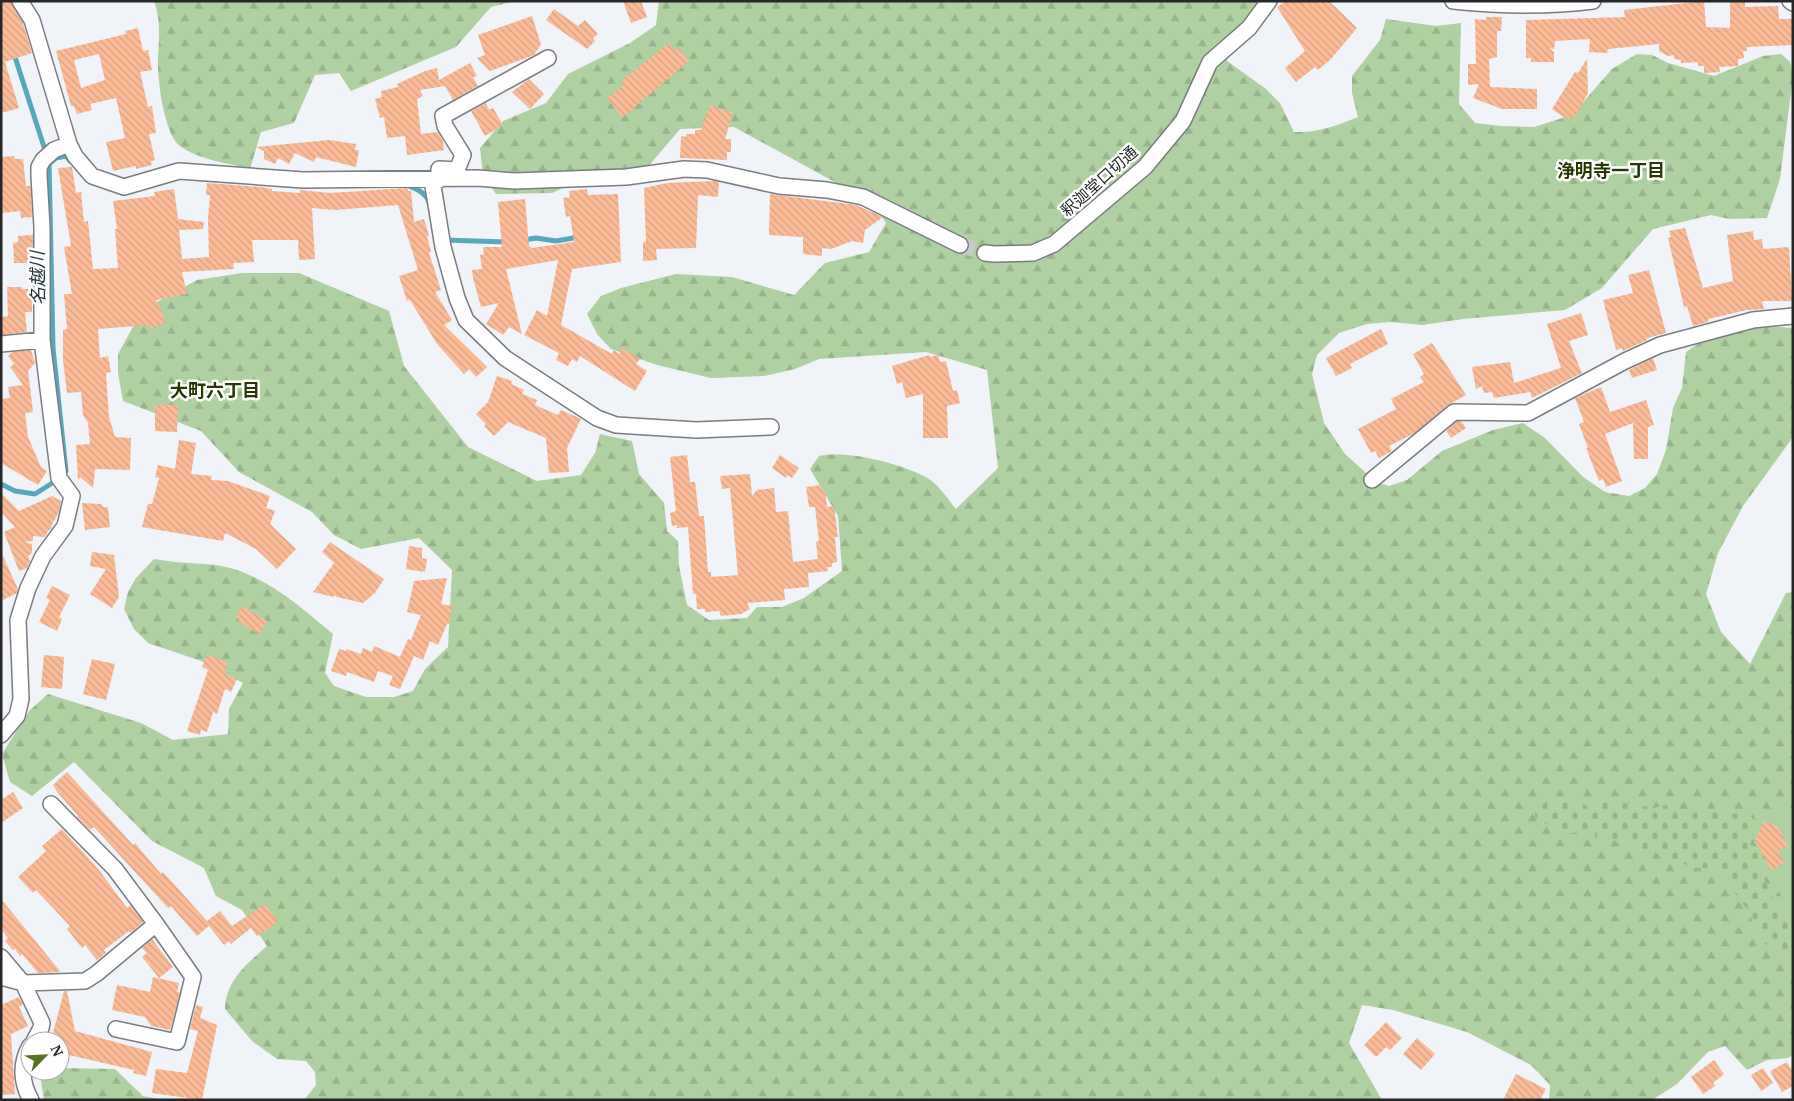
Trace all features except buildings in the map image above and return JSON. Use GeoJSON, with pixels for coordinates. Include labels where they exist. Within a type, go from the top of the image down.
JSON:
{"type":"FeatureCollection","features":[{"type":"Feature","properties":{"kind":"street"},"geometry":{"type":"LineString","coordinates":[[20,1],[35,28],[69,144],[75,156],[92,176],[124,187],[179,171],[303,180],[435,180],[478,178],[514,180],[626,177],[684,169],[706,170],[779,186],[827,190],[864,197],[960,245]]}},
{"type":"Feature","properties":{"kind":"street","name":"釈迦堂口切通"},"geometry":{"type":"LineString","coordinates":[[985,253],[1033,253],[1054,244],[1145,168],[1183,121],[1210,62],[1249,28],[1270,1]]}},
{"type":"Feature","properties":{"kind":"street"},"geometry":{"type":"LineString","coordinates":[[1453,1],[1505,6],[1555,6],[1593,1]]}},
{"type":"Feature","properties":{"kind":"street"},"geometry":{"type":"LineString","coordinates":[[548,58],[444,116],[445,126],[463,155],[457,170],[439,169],[435,180],[443,247],[466,320],[505,358],[597,418],[616,425],[696,430],[771,427]]}},
{"type":"Feature","properties":{"kind":"street"},"geometry":{"type":"LineString","coordinates":[[1,735],[17,716],[21,700],[18,620],[28,588],[43,556],[65,526],[72,496],[60,478],[42,340],[42,227],[39,167],[54,150],[69,144]]}},
{"type":"Feature","properties":{"kind":"street"},"geometry":{"type":"LineString","coordinates":[[1372,480],[1454,412],[1528,413],[1660,346],[1753,320],[1793,316]]}},
{"type":"Feature","properties":{"kind":"street"},"geometry":{"type":"LineString","coordinates":[[1,344],[42,340]]}},
{"type":"Feature","properties":{"kind":"street"},"geometry":{"type":"LineString","coordinates":[[51,804],[115,869],[193,977],[177,1042],[116,1029]]}},
{"type":"Feature","properties":{"kind":"street"},"geometry":{"type":"LineString","coordinates":[[1,977],[23,983],[85,981],[156,924]]}},
{"type":"Feature","properties":{"kind":"street"},"geometry":{"type":"LineString","coordinates":[[1,957],[23,983],[42,1023],[40,1031]]}},
{"type":"Feature","properties":{"kind":"street"},"geometry":{"type":"LineString","coordinates":[[25,1081],[31,1100]]}},
{"type":"Feature","properties":{"kind":"green space"},"geometry":{"type":"Polygon","coordinates":[[[154,1],[515,1],[491,7],[456,47],[351,91],[339,73],[315,75],[294,123],[261,132],[250,169],[196,155],[180,146],[174,140],[166,118],[160,91],[158,67],[159,22],[154,1]]]}},
{"type":"Feature","properties":{"kind":"green space"},"geometry":{"type":"Polygon","coordinates":[[[659,1],[1263,1],[1242,29],[1229,35],[1227,61],[1266,89],[1280,103],[1294,132],[1326,128],[1358,117],[1352,93],[1352,76],[1380,40],[1386,19],[1436,26],[1461,23],[1459,104],[1475,123],[1501,126],[1534,127],[1572,115],[1612,69],[1637,54],[1652,55],[1668,63],[1714,76],[1763,56],[1781,54],[1790,62],[1793,76],[1780,179],[1767,218],[1729,219],[1711,215],[1653,229],[1602,288],[1565,310],[1463,319],[1422,325],[1390,322],[1367,324],[1339,333],[1317,355],[1312,374],[1324,423],[1345,454],[1376,482],[1389,486],[1407,480],[1442,451],[1493,430],[1523,423],[1545,438],[1583,477],[1605,492],[1629,496],[1645,488],[1657,474],[1666,450],[1673,408],[1682,388],[1686,352],[1713,334],[1757,325],[1793,328],[1793,437],[1743,506],[1718,553],[1706,594],[1721,632],[1750,664],[1786,593],[1793,592],[1793,1055],[1788,1058],[1767,1060],[1747,1070],[1725,1046],[1708,1052],[1677,1084],[1652,1100],[1549,1100],[1550,1085],[1531,1065],[1467,1032],[1393,1010],[1362,1005],[1349,1043],[1382,1100],[304,1100],[316,1085],[315,1072],[306,1061],[277,1059],[252,1041],[225,1009],[226,999],[233,981],[245,966],[267,946],[242,910],[216,896],[204,868],[152,841],[74,762],[32,796],[10,782],[2,754],[29,711],[48,694],[141,723],[173,740],[228,734],[229,709],[243,683],[201,661],[148,643],[134,629],[124,609],[128,592],[136,578],[154,559],[215,565],[232,569],[248,574],[278,591],[333,634],[325,673],[334,686],[366,697],[394,697],[413,691],[425,669],[448,647],[452,570],[419,538],[361,549],[334,535],[312,512],[239,472],[201,431],[123,401],[118,373],[118,354],[134,325],[155,303],[197,280],[242,273],[299,273],[389,311],[404,366],[468,447],[537,481],[581,475],[595,453],[600,434],[632,441],[639,474],[664,503],[667,531],[678,541],[679,566],[687,605],[709,620],[747,618],[757,607],[782,607],[804,598],[842,571],[838,516],[810,469],[819,456],[858,456],[887,462],[913,471],[934,482],[956,509],[998,468],[987,370],[926,352],[819,359],[795,369],[764,376],[711,378],[657,365],[611,349],[597,334],[587,314],[601,296],[621,288],[676,274],[732,277],[794,295],[825,263],[869,252],[886,223],[865,192],[842,186],[734,127],[680,129],[647,168],[599,171],[552,193],[496,194],[483,175],[480,148],[503,121],[546,103],[568,74],[630,43],[656,25],[659,1]]]}},
{"type":"Feature","properties":{"kind":"green space"},"geometry":{"type":"Polygon","coordinates":[[[1599,798],[1653,808],[1666,805],[1688,811],[1747,814],[1757,821],[1750,845],[1759,848],[1761,873],[1782,915],[1793,922],[1793,961],[1761,941],[1747,909],[1718,870],[1693,867],[1624,842],[1595,837],[1595,833],[1586,830],[1582,835],[1549,830],[1548,825],[1535,817],[1535,807],[1553,800],[1563,799],[1596,808],[1599,798]]]}},
{"type":"Feature","properties":{"kind":"green space"},"geometry":{"type":"Polygon","coordinates":[[[1793,808],[1793,921],[1768,869],[1790,841],[1771,815],[1793,808]]]}},
{"type":"Feature","properties":{"kind":"green space"},"geometry":{"type":"Polygon","coordinates":[[[70,1068],[115,1069],[143,1096],[164,1100],[44,1100],[41,1081],[70,1081],[70,1068]]]}},
{"type":"Feature","properties":{"kind":"waterway","name":"名越川"},"geometry":{"type":"LineString","coordinates":[[14,54],[46,153]]}},
{"type":"Feature","properties":{"kind":"waterway"},"geometry":{"type":"LineString","coordinates":[[50,163],[56,158],[66,156],[70,161]]}},
{"type":"Feature","properties":{"kind":"waterway","name":"名越川"},"geometry":{"type":"LineString","coordinates":[[49,161],[53,348],[66,471]]}},
{"type":"Feature","properties":{"kind":"waterway"},"geometry":{"type":"LineString","coordinates":[[406,185],[417,189],[428,199],[429,203]]}},
{"type":"Feature","properties":{"kind":"waterway"},"geometry":{"type":"LineString","coordinates":[[523,240],[536,238],[556,241],[579,237]]}},
{"type":"Feature","properties":{"kind":"waterway"},"geometry":{"type":"LineString","coordinates":[[443,240],[507,242]]}},
{"type":"Feature","properties":{"kind":"waterway","name":"名越川"},"geometry":{"type":"LineString","coordinates":[[1,484],[15,491],[35,494],[57,480]]}},
{"type":"Feature","properties":{"kind":"tunnel"},"geometry":{"type":"LineString","coordinates":[[960,245],[985,253]]}},
{"type":"Feature","properties":{"kind":"district","name":"浄明寺一丁目"},"geometry":{"type":"Point","coordinates":[1611,171]}},
{"type":"Feature","properties":{"kind":"district","name":"大町六丁目"},"geometry":{"type":"Point","coordinates":[215,391]}}]}
